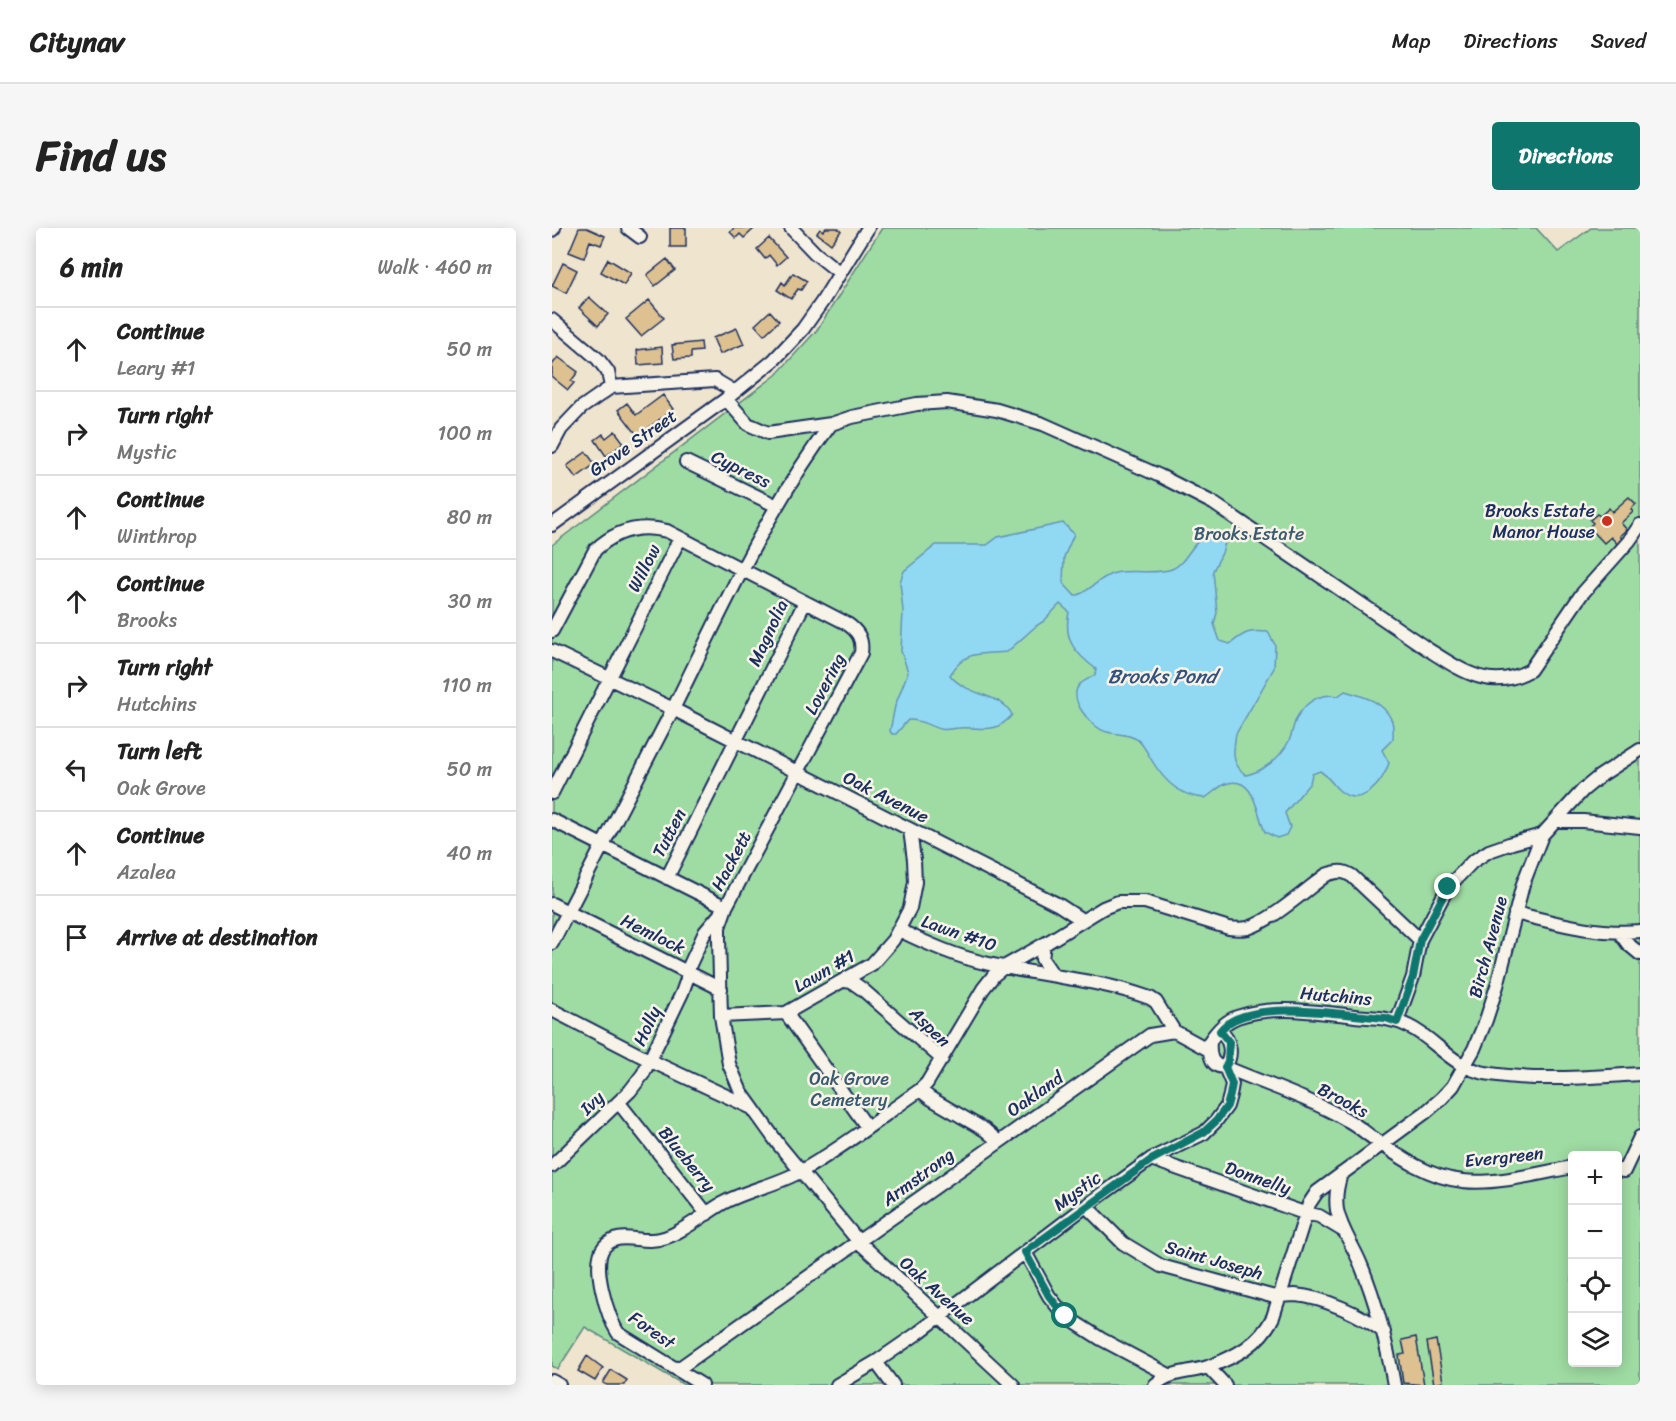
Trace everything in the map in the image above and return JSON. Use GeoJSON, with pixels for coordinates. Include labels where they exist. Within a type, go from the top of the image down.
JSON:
{"type":"FeatureCollection","features":[{"type":"Feature","properties":{"kind":"street"},"geometry":{"type":"LineString","coordinates":[[628,228],[640,237]]}},
{"type":"Feature","properties":{"kind":"street"},"geometry":{"type":"LineString","coordinates":[[792,228],[815,253],[840,273]]}},
{"type":"Feature","properties":{"kind":"street","name":"Grove Street"},"geometry":{"type":"LineString","coordinates":[[552,525],[773,361],[789,345],[822,302],[868,228]]}},
{"type":"Feature","properties":{"kind":"street"},"geometry":{"type":"LineString","coordinates":[[552,320],[598,359],[608,372],[611,387],[581,408],[561,429],[552,446]]}},
{"type":"Feature","properties":{"kind":"street","name":"Grove Street"},"geometry":{"type":"LineString","coordinates":[[611,387],[716,380],[730,395]]}},
{"type":"Feature","properties":{"kind":"street"},"geometry":{"type":"LineString","coordinates":[[730,395],[748,424],[768,433],[831,424],[852,417],[916,404],[947,402],[997,410],[1042,424],[1160,476],[1213,503],[1429,650],[1456,667],[1486,679],[1502,680],[1519,676],[1530,670],[1581,595],[1629,541],[1640,525]]}},
{"type":"Feature","properties":{"kind":"street"},"geometry":{"type":"LineString","coordinates":[[552,943],[742,571],[803,463],[831,424]]}},
{"type":"Feature","properties":{"kind":"street","name":"Cypress"},"geometry":{"type":"LineString","coordinates":[[690,461],[777,506]]}},
{"type":"Feature","properties":{"kind":"street"},"geometry":{"type":"LineString","coordinates":[[552,631],[588,560],[605,540],[620,532],[637,528],[667,531],[680,538]]}},
{"type":"Feature","properties":{"kind":"street","name":"Willow"},"geometry":{"type":"LineString","coordinates":[[552,793],[680,538],[742,571]]}},
{"type":"Feature","properties":{"kind":"street","name":"Magnolia"},"geometry":{"type":"LineString","coordinates":[[736,740],[805,602],[742,571]]}},
{"type":"Feature","properties":{"kind":"street","name":"Lovering"},"geometry":{"type":"LineString","coordinates":[[799,772],[861,653],[862,644],[854,628],[805,602]]}},
{"type":"Feature","properties":{"kind":"street","name":"Oak Avenue"},"geometry":{"type":"LineString","coordinates":[[552,651],[736,740],[1059,905],[1082,920]]}},
{"type":"Feature","properties":{"kind":"street","name":"Tutten"},"geometry":{"type":"LineString","coordinates":[[552,820],[667,878],[736,740]]}},
{"type":"Feature","properties":{"kind":"street"},"geometry":{"type":"LineString","coordinates":[[1397,1022],[1413,977],[1420,940],[1448,887],[1472,862],[1489,851],[1542,835],[1583,790],[1640,750]]}},
{"type":"Feature","properties":{"kind":"street","name":"Hackett"},"geometry":{"type":"LineString","coordinates":[[667,878],[726,908],[799,772]]}},
{"type":"Feature","properties":{"kind":"street"},"geometry":{"type":"LineString","coordinates":[[1555,821],[1583,820],[1640,827]]}},
{"type":"Feature","properties":{"kind":"street","name":"Lawn #1"},"geometry":{"type":"LineString","coordinates":[[721,1016],[786,1013],[872,964],[899,930],[910,908],[915,882],[910,830]]}},
{"type":"Feature","properties":{"kind":"street","name":"Birch Avenue"},"geometry":{"type":"LineString","coordinates":[[1464,1066],[1486,1020],[1523,884],[1542,835]]}},
{"type":"Feature","properties":{"kind":"street"},"geometry":{"type":"LineString","coordinates":[[1004,967],[1103,908],[1118,902],[1145,902],[1230,928],[1241,929],[1269,917],[1326,875],[1336,871],[1345,872],[1420,940]]}},
{"type":"Feature","properties":{"kind":"street","name":"Hemlock"},"geometry":{"type":"LineString","coordinates":[[552,904],[687,971],[705,932],[726,908]]}},
{"type":"Feature","properties":{"kind":"street","name":"Oak Avenue"},"geometry":{"type":"LineString","coordinates":[[726,908],[719,927],[718,939],[721,1016],[729,1064],[737,1084],[751,1107],[858,1242],[1013,1385]]}},
{"type":"Feature","properties":{"kind":"street"},"geometry":{"type":"LineString","coordinates":[[1515,913],[1576,927],[1620,933],[1640,931]]}},
{"type":"Feature","properties":{"kind":"street","name":"Lawn #10"},"geometry":{"type":"LineString","coordinates":[[899,930],[951,953],[1004,967],[983,989],[942,1059]]}},
{"type":"Feature","properties":{"kind":"street"},"geometry":{"type":"LineString","coordinates":[[1620,933],[1640,954]]}},
{"type":"Feature","properties":{"kind":"street"},"geometry":{"type":"LineString","coordinates":[[1044,944],[1042,959],[1053,975]]}},
{"type":"Feature","properties":{"kind":"street"},"geometry":{"type":"LineString","coordinates":[[1004,967],[1105,985],[1150,998],[1156,1002],[1174,1031],[1209,1050],[1213,1062],[1220,1067],[1225,1067],[1228,1062],[1229,1042],[1220,1031]]}},
{"type":"Feature","properties":{"kind":"street"},"geometry":{"type":"LineString","coordinates":[[687,971],[721,989]]}},
{"type":"Feature","properties":{"kind":"street","name":"Holly"},"geometry":{"type":"LineString","coordinates":[[552,1010],[651,1061],[682,993],[687,971]]}},
{"type":"Feature","properties":{"kind":"street","name":"Aspen"},"geometry":{"type":"LineString","coordinates":[[845,981],[852,982],[862,989],[942,1059],[920,1090],[867,1127]]}},
{"type":"Feature","properties":{"kind":"street","name":"Hutchins"},"geometry":{"type":"LineString","coordinates":[[1209,1050],[1210,1041],[1224,1025],[1235,1017],[1277,1010],[1386,1018],[1410,1027],[1444,1054],[1464,1066],[1483,1072],[1535,1078],[1640,1074]]}},
{"type":"Feature","properties":{"kind":"street"},"geometry":{"type":"LineString","coordinates":[[786,1013],[867,1127]]}},
{"type":"Feature","properties":{"kind":"street","name":"Oakland"},"geometry":{"type":"LineString","coordinates":[[920,1090],[985,1130],[999,1142],[1143,1040],[1161,1032],[1174,1031]]}},
{"type":"Feature","properties":{"kind":"street"},"geometry":{"type":"LineString","coordinates":[[651,1061],[751,1107]]}},
{"type":"Feature","properties":{"kind":"street","name":"Ivy"},"geometry":{"type":"LineString","coordinates":[[552,1166],[630,1092],[651,1061]]}},
{"type":"Feature","properties":{"kind":"street"},"geometry":{"type":"LineString","coordinates":[[1344,1230],[1319,1216],[1304,1213],[1317,1192],[1442,1098],[1453,1086],[1464,1066]]}},
{"type":"Feature","properties":{"kind":"street","name":"Brooks"},"geometry":{"type":"LineString","coordinates":[[1225,1067],[1328,1109],[1382,1144]]}},
{"type":"Feature","properties":{"kind":"street","name":"Mystic"},"geometry":{"type":"LineString","coordinates":[[837,1385],[876,1362],[939,1317],[1151,1160],[1201,1135],[1216,1121],[1227,1106],[1232,1084],[1225,1067]]}},
{"type":"Feature","properties":{"kind":"street","name":"Blueberry"},"geometry":{"type":"LineString","coordinates":[[619,1103],[707,1214],[723,1203],[801,1172],[832,1154],[867,1127]]}},
{"type":"Feature","properties":{"kind":"street"},"geometry":{"type":"LineString","coordinates":[[1622,1168],[1640,1137]]}},
{"type":"Feature","properties":{"kind":"street","name":"Armstrong"},"geometry":{"type":"LineString","coordinates":[[858,1242],[999,1142]]}},
{"type":"Feature","properties":{"kind":"street","name":"Evergreen"},"geometry":{"type":"LineString","coordinates":[[1382,1144],[1426,1171],[1444,1178],[1464,1181],[1504,1178],[1568,1168]]}},
{"type":"Feature","properties":{"kind":"street","name":"Donnelly"},"geometry":{"type":"LineString","coordinates":[[1151,1160],[1304,1213],[1279,1297],[1266,1331],[1242,1352],[1208,1366],[1169,1375]]}},
{"type":"Feature","properties":{"kind":"street"},"geometry":{"type":"LineString","coordinates":[[1342,1173],[1337,1187],[1336,1201],[1344,1230],[1362,1267],[1384,1332],[1394,1385]]}},
{"type":"Feature","properties":{"kind":"street","name":"Saint Joseph"},"geometry":{"type":"LineString","coordinates":[[1086,1206],[1123,1243],[1161,1266],[1279,1297],[1295,1295],[1316,1300],[1365,1319],[1384,1332]]}},
{"type":"Feature","properties":{"kind":"street","name":"Forest"},"geometry":{"type":"LineString","coordinates":[[707,1214],[666,1237],[652,1240],[622,1238],[612,1240],[600,1252],[598,1261],[606,1302],[618,1332],[678,1369],[858,1242]]}},
{"type":"Feature","properties":{"kind":"street"},"geometry":{"type":"LineString","coordinates":[[1025,1252],[1049,1296],[1065,1316],[1101,1339],[1169,1375],[1155,1385]]}},
{"type":"Feature","properties":{"kind":"street"},"geometry":{"type":"LineString","coordinates":[[876,1362],[893,1385]]}},
{"type":"Feature","properties":{"kind":"street"},"geometry":{"type":"LineString","coordinates":[[1208,1366],[1225,1385]]}},
{"type":"Feature","properties":{"kind":"street"},"geometry":{"type":"LineString","coordinates":[[678,1369],[702,1385]]}},
{"type":"Feature","properties":{"kind":"street"},"geometry":{"type":"LineString","coordinates":[[552,1381],[559,1385]]}},
{"type":"Feature","properties":{"kind":"green space","name":"Oak Grove Cemetery"},"geometry":{"type":"Polygon","coordinates":[[[882,228],[1536,228],[1558,252],[1591,228],[1640,228],[1640,1385],[684,1385],[585,1327],[558,1369],[552,1366],[552,545],[776,375],[817,330],[882,228]]]}},
{"type":"Feature","properties":{"kind":"water","name":"Brooks Pond"},"geometry":{"type":"Polygon","coordinates":[[[1063,523],[1074,534],[1064,557],[1063,583],[1075,596],[1115,573],[1158,572],[1172,569],[1208,533],[1225,543],[1213,571],[1217,613],[1214,624],[1220,641],[1230,644],[1248,633],[1262,631],[1268,632],[1275,645],[1274,668],[1236,734],[1235,762],[1241,771],[1246,775],[1253,773],[1276,758],[1290,738],[1297,717],[1307,705],[1321,697],[1338,696],[1345,691],[1365,697],[1377,704],[1383,708],[1392,721],[1393,739],[1382,750],[1389,763],[1382,778],[1370,791],[1356,797],[1348,796],[1340,791],[1320,771],[1312,774],[1310,783],[1285,813],[1290,827],[1286,835],[1277,838],[1265,832],[1253,798],[1243,784],[1235,782],[1225,784],[1205,798],[1180,791],[1161,774],[1138,740],[1101,730],[1083,713],[1076,698],[1076,691],[1079,685],[1095,675],[1096,669],[1072,645],[1068,630],[1069,612],[1060,604],[1044,621],[1007,652],[968,657],[950,675],[957,682],[993,698],[1007,708],[1012,715],[1005,722],[987,729],[945,730],[908,720],[896,734],[892,734],[890,731],[895,706],[908,672],[901,651],[903,611],[900,582],[904,571],[936,545],[987,545],[998,537],[1063,523]]]}},
{"type":"Feature","properties":{"kind":"building"},"geometry":{"type":"Polygon","coordinates":[[[579,228],[587,228],[605,236],[601,245],[590,241],[584,258],[569,252],[579,228]]]}},
{"type":"Feature","properties":{"kind":"building"},"geometry":{"type":"Polygon","coordinates":[[[670,228],[686,228],[686,247],[670,247],[670,228]]]}},
{"type":"Feature","properties":{"kind":"building"},"geometry":{"type":"Polygon","coordinates":[[[734,228],[755,228],[744,238],[740,234],[736,238],[730,232],[734,228]]]}},
{"type":"Feature","properties":{"kind":"building"},"geometry":{"type":"Polygon","coordinates":[[[826,228],[837,228],[841,231],[831,244],[817,233],[820,229],[823,231],[826,228]]]}},
{"type":"Feature","properties":{"kind":"building"},"geometry":{"type":"Polygon","coordinates":[[[769,238],[786,257],[777,265],[769,255],[765,259],[757,249],[769,238]]]}},
{"type":"Feature","properties":{"kind":"building"},"geometry":{"type":"Polygon","coordinates":[[[608,259],[631,273],[624,285],[601,272],[608,259]]]}},
{"type":"Feature","properties":{"kind":"building"},"geometry":{"type":"Polygon","coordinates":[[[667,259],[675,270],[655,286],[647,275],[667,259]]]}},
{"type":"Feature","properties":{"kind":"building"},"geometry":{"type":"Polygon","coordinates":[[[563,263],[577,270],[566,293],[552,286],[563,263]]]}},
{"type":"Feature","properties":{"kind":"building"},"geometry":{"type":"Polygon","coordinates":[[[793,273],[807,281],[791,299],[777,290],[782,282],[785,285],[793,273]]]}},
{"type":"Feature","properties":{"kind":"building"},"geometry":{"type":"Polygon","coordinates":[[[589,297],[608,314],[598,326],[579,308],[589,297]]]}},
{"type":"Feature","properties":{"kind":"building"},"geometry":{"type":"Polygon","coordinates":[[[649,300],[664,318],[641,336],[626,319],[649,300]]]}},
{"type":"Feature","properties":{"kind":"building"},"geometry":{"type":"Polygon","coordinates":[[[770,311],[779,321],[764,335],[755,325],[770,311]]]}},
{"type":"Feature","properties":{"kind":"building"},"geometry":{"type":"Polygon","coordinates":[[[737,328],[744,344],[720,354],[713,338],[737,328]]]}},
{"type":"Feature","properties":{"kind":"building"},"geometry":{"type":"Polygon","coordinates":[[[701,342],[702,351],[691,352],[691,358],[674,359],[672,345],[701,342]]]}},
{"type":"Feature","properties":{"kind":"building"},"geometry":{"type":"Polygon","coordinates":[[[662,347],[663,363],[638,365],[637,350],[662,347]]]}},
{"type":"Feature","properties":{"kind":"building"},"geometry":{"type":"Polygon","coordinates":[[[558,357],[578,372],[571,381],[574,383],[568,390],[552,377],[552,365],[558,357]]]}},
{"type":"Feature","properties":{"kind":"building"},"geometry":{"type":"Polygon","coordinates":[[[663,395],[673,409],[638,436],[618,410],[627,403],[636,415],[663,395]]]}},
{"type":"Feature","properties":{"kind":"building"},"geometry":{"type":"Polygon","coordinates":[[[615,431],[624,443],[606,456],[595,440],[603,434],[606,438],[615,431]]]}},
{"type":"Feature","properties":{"kind":"building"},"geometry":{"type":"Polygon","coordinates":[[[586,452],[595,464],[576,478],[567,466],[586,452]]]}},
{"type":"Feature","properties":{"kind":"building","name":"Brooks Estate Manor House"},"geometry":{"type":"Polygon","coordinates":[[[1629,497],[1636,504],[1631,509],[1633,512],[1621,523],[1627,530],[1620,536],[1624,541],[1619,546],[1611,537],[1604,543],[1589,527],[1593,523],[1590,520],[1597,514],[1600,516],[1609,508],[1612,512],[1629,497]]]}},
{"type":"Feature","properties":{"kind":"building"},"geometry":{"type":"Polygon","coordinates":[[[1416,1337],[1424,1385],[1403,1383],[1399,1355],[1405,1354],[1402,1340],[1416,1337]]]}},
{"type":"Feature","properties":{"kind":"building"},"geometry":{"type":"Polygon","coordinates":[[[1436,1340],[1443,1382],[1434,1384],[1427,1342],[1436,1340]]]}},
{"type":"Feature","properties":{"kind":"building"},"geometry":{"type":"Polygon","coordinates":[[[587,1356],[603,1368],[595,1381],[578,1371],[587,1356]]]}},
{"type":"Feature","properties":{"kind":"building"},"geometry":{"type":"Polygon","coordinates":[[[611,1370],[627,1380],[624,1385],[603,1383],[611,1370]]]}},
{"type":"Feature","properties":{"kind":"place","name":"Brooks Estate Manor House"},"geometry":{"type":"Point","coordinates":[1607,521]}},
{"type":"Feature","properties":{"kind":"route"},"geometry":{"type":"LineString","coordinates":[[1065,1316],[1049,1296],[1025,1252],[1151,1160],[1201,1135],[1216,1121],[1227,1106],[1232,1084],[1225,1067],[1230,1051],[1229,1042],[1220,1031],[1224,1025],[1235,1017],[1277,1010],[1386,1018],[1397,1022],[1413,977],[1420,940],[1448,887]]}},
{"type":"Feature","properties":{"kind":"park label","name":"Brooks Estate"},"geometry":{"type":"Point","coordinates":[1249,534]}}]}
